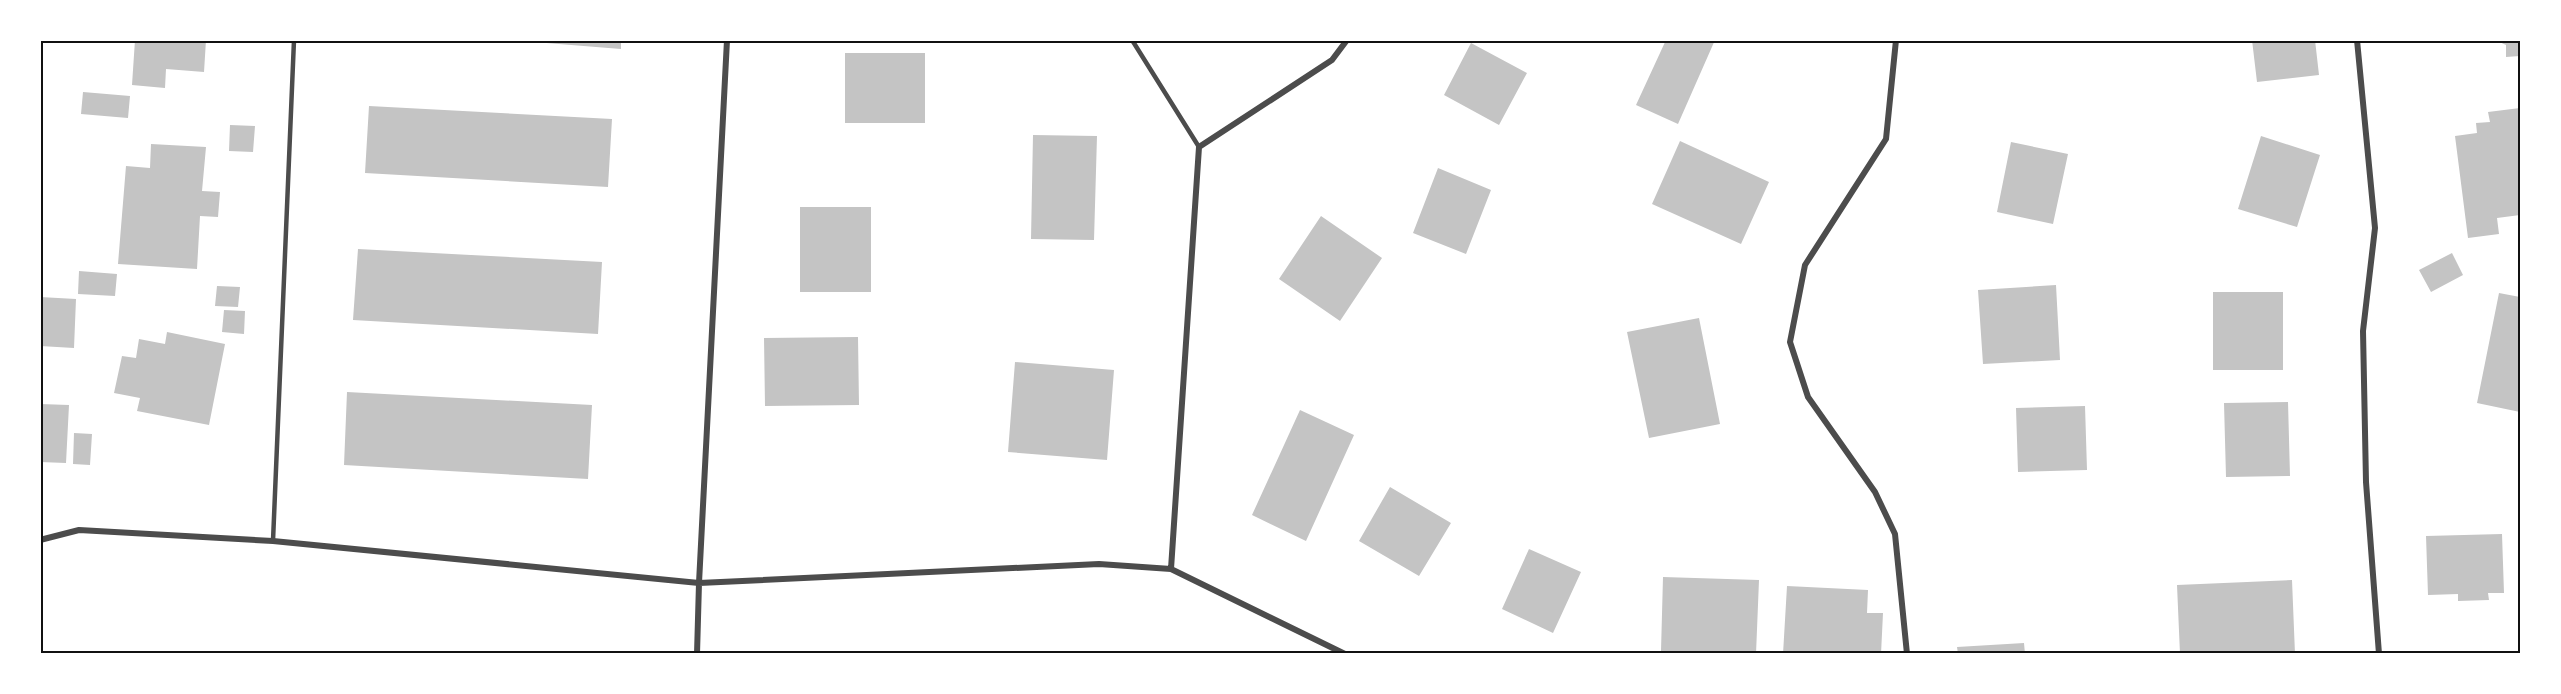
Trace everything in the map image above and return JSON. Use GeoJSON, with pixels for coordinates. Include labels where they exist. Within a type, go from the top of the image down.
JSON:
{"type":"FeatureCollection","features":[{"type":"Feature","properties":{"kind":"street"},"geometry":{"type":"LineString","coordinates":[[697,654],[727,40]]}},
{"type":"Feature","properties":{"kind":"street"},"geometry":{"type":"LineString","coordinates":[[1171,569],[1199,147],[1332,60],[1347,40]]}},
{"type":"Feature","properties":{"kind":"street"},"geometry":{"type":"LineString","coordinates":[[1896,40],[1886,139],[1805,265],[1790,342],[1808,397],[1875,492],[1895,534],[1907,654]]}},
{"type":"Feature","properties":{"kind":"street"},"geometry":{"type":"LineString","coordinates":[[2357,40],[2375,228],[2363,331],[2366,482],[2379,654]]}},
{"type":"Feature","properties":{"kind":"street"},"geometry":{"type":"LineString","coordinates":[[40,540],[79,530],[273,541],[699,583],[1100,564],[1171,569],[1345,654]]}},
{"type":"Feature","properties":{"kind":"lane"},"geometry":{"type":"LineString","coordinates":[[273,541],[294,40]]}},
{"type":"Feature","properties":{"kind":"lane"},"geometry":{"type":"LineString","coordinates":[[1132,40],[1199,147]]}},
{"type":"Feature","properties":{"kind":"building"},"geometry":{"type":"Polygon","coordinates":[[[135,40],[206,40],[204,72],[166,69],[165,88],[132,85],[135,40]]]}},
{"type":"Feature","properties":{"kind":"building"},"geometry":{"type":"Polygon","coordinates":[[[509,40],[621,40],[621,49],[509,40]]]}},
{"type":"Feature","properties":{"kind":"building"},"geometry":{"type":"Polygon","coordinates":[[[1666,40],[1715,40],[1678,124],[1636,105],[1666,40]]]}},
{"type":"Feature","properties":{"kind":"building"},"geometry":{"type":"Polygon","coordinates":[[[2252,40],[2315,40],[2319,75],[2257,82],[2252,40]]]}},
{"type":"Feature","properties":{"kind":"building"},"geometry":{"type":"Polygon","coordinates":[[[2495,40],[2520,40],[2520,56],[2506,57],[2506,45],[2495,40]]]}},
{"type":"Feature","properties":{"kind":"building"},"geometry":{"type":"Polygon","coordinates":[[[1471,43],[1527,73],[1499,125],[1444,95],[1471,43]]]}},
{"type":"Feature","properties":{"kind":"building"},"geometry":{"type":"Polygon","coordinates":[[[845,53],[925,53],[925,123],[845,123],[845,53]]]}},
{"type":"Feature","properties":{"kind":"building"},"geometry":{"type":"Polygon","coordinates":[[[83,92],[130,96],[128,118],[81,114],[83,92]]]}},
{"type":"Feature","properties":{"kind":"building"},"geometry":{"type":"Polygon","coordinates":[[[369,106],[612,119],[608,187],[365,173],[369,106]]]}},
{"type":"Feature","properties":{"kind":"building"},"geometry":{"type":"Polygon","coordinates":[[[2520,108],[2520,215],[2497,218],[2499,234],[2468,238],[2455,136],[2477,133],[2476,123],[2490,122],[2488,112],[2520,108]]]}},
{"type":"Feature","properties":{"kind":"building"},"geometry":{"type":"Polygon","coordinates":[[[230,125],[255,126],[253,152],[229,151],[230,125]]]}},
{"type":"Feature","properties":{"kind":"building"},"geometry":{"type":"Polygon","coordinates":[[[1033,135],[1097,136],[1094,240],[1031,239],[1033,135]]]}},
{"type":"Feature","properties":{"kind":"building"},"geometry":{"type":"Polygon","coordinates":[[[2261,136],[2320,155],[2297,227],[2238,209],[2261,136]]]}},
{"type":"Feature","properties":{"kind":"building"},"geometry":{"type":"Polygon","coordinates":[[[1680,141],[1769,182],[1741,244],[1652,204],[1680,141]]]}},
{"type":"Feature","properties":{"kind":"building"},"geometry":{"type":"Polygon","coordinates":[[[2011,142],[2068,154],[2053,224],[1997,212],[2011,142]]]}},
{"type":"Feature","properties":{"kind":"building"},"geometry":{"type":"Polygon","coordinates":[[[151,144],[206,147],[202,191],[220,192],[218,217],[200,216],[197,269],[118,264],[126,166],[150,168],[151,144]]]}},
{"type":"Feature","properties":{"kind":"building"},"geometry":{"type":"Polygon","coordinates":[[[1438,168],[1491,190],[1466,254],[1413,233],[1438,168]]]}},
{"type":"Feature","properties":{"kind":"building"},"geometry":{"type":"Polygon","coordinates":[[[800,207],[871,207],[871,292],[800,292],[800,207]]]}},
{"type":"Feature","properties":{"kind":"building"},"geometry":{"type":"Polygon","coordinates":[[[1321,216],[1382,258],[1340,321],[1279,279],[1321,216]]]}},
{"type":"Feature","properties":{"kind":"building"},"geometry":{"type":"Polygon","coordinates":[[[358,249],[602,262],[598,334],[353,320],[358,249]]]}},
{"type":"Feature","properties":{"kind":"building"},"geometry":{"type":"Polygon","coordinates":[[[2452,253],[2463,275],[2431,292],[2419,270],[2452,253]]]}},
{"type":"Feature","properties":{"kind":"building"},"geometry":{"type":"Polygon","coordinates":[[[79,271],[117,274],[115,296],[78,294],[79,271]]]}},
{"type":"Feature","properties":{"kind":"building"},"geometry":{"type":"Polygon","coordinates":[[[2056,285],[2060,360],[1983,364],[1978,290],[2056,285]]]}},
{"type":"Feature","properties":{"kind":"building"},"geometry":{"type":"Polygon","coordinates":[[[217,286],[240,287],[238,307],[215,306],[217,286]]]}},
{"type":"Feature","properties":{"kind":"building"},"geometry":{"type":"Polygon","coordinates":[[[2213,292],[2283,292],[2283,370],[2213,370],[2213,292]]]}},
{"type":"Feature","properties":{"kind":"building"},"geometry":{"type":"Polygon","coordinates":[[[2499,293],[2520,297],[2520,412],[2477,403],[2499,293]]]}},
{"type":"Feature","properties":{"kind":"building"},"geometry":{"type":"Polygon","coordinates":[[[40,297],[76,299],[74,348],[40,346],[40,297]]]}},
{"type":"Feature","properties":{"kind":"building"},"geometry":{"type":"Polygon","coordinates":[[[224,310],[245,311],[244,334],[222,332],[224,310]]]}},
{"type":"Feature","properties":{"kind":"building"},"geometry":{"type":"Polygon","coordinates":[[[1699,318],[1720,424],[1649,438],[1627,332],[1699,318]]]}},
{"type":"Feature","properties":{"kind":"building"},"geometry":{"type":"Polygon","coordinates":[[[167,332],[225,344],[209,425],[137,411],[140,398],[114,393],[122,356],[136,358],[139,339],[165,344],[167,332]]]}},
{"type":"Feature","properties":{"kind":"building"},"geometry":{"type":"Polygon","coordinates":[[[858,337],[859,405],[765,406],[764,338],[858,337]]]}},
{"type":"Feature","properties":{"kind":"building"},"geometry":{"type":"Polygon","coordinates":[[[1015,362],[1114,370],[1107,460],[1008,452],[1015,362]]]}},
{"type":"Feature","properties":{"kind":"building"},"geometry":{"type":"Polygon","coordinates":[[[347,392],[592,405],[588,479],[344,465],[347,392]]]}},
{"type":"Feature","properties":{"kind":"building"},"geometry":{"type":"Polygon","coordinates":[[[2288,402],[2290,476],[2226,477],[2224,403],[2288,402]]]}},
{"type":"Feature","properties":{"kind":"building"},"geometry":{"type":"Polygon","coordinates":[[[40,404],[69,405],[66,463],[40,462],[40,404]]]}},
{"type":"Feature","properties":{"kind":"building"},"geometry":{"type":"Polygon","coordinates":[[[2085,406],[2087,470],[2018,472],[2016,408],[2085,406]]]}},
{"type":"Feature","properties":{"kind":"building"},"geometry":{"type":"Polygon","coordinates":[[[1300,410],[1354,435],[1306,541],[1252,515],[1300,410]]]}},
{"type":"Feature","properties":{"kind":"building"},"geometry":{"type":"Polygon","coordinates":[[[74,433],[92,434],[90,465],[73,464],[74,433]]]}},
{"type":"Feature","properties":{"kind":"building"},"geometry":{"type":"Polygon","coordinates":[[[1390,487],[1451,523],[1419,576],[1359,541],[1390,487]]]}},
{"type":"Feature","properties":{"kind":"building"},"geometry":{"type":"Polygon","coordinates":[[[2502,534],[2504,593],[2488,593],[2489,600],[2458,601],[2458,594],[2428,595],[2426,536],[2502,534]]]}},
{"type":"Feature","properties":{"kind":"building"},"geometry":{"type":"Polygon","coordinates":[[[1529,549],[1581,572],[1553,633],[1502,609],[1529,549]]]}},
{"type":"Feature","properties":{"kind":"building"},"geometry":{"type":"Polygon","coordinates":[[[1663,577],[1759,580],[1756,654],[1661,651],[1663,577]]]}},
{"type":"Feature","properties":{"kind":"building"},"geometry":{"type":"Polygon","coordinates":[[[2292,580],[2295,654],[2180,654],[2177,585],[2292,580]]]}},
{"type":"Feature","properties":{"kind":"building"},"geometry":{"type":"Polygon","coordinates":[[[1787,586],[1868,590],[1867,613],[1883,613],[1881,654],[1783,654],[1787,586]]]}},
{"type":"Feature","properties":{"kind":"building"},"geometry":{"type":"Polygon","coordinates":[[[2024,643],[2025,654],[1958,654],[1957,647],[2024,643]]]}}]}
